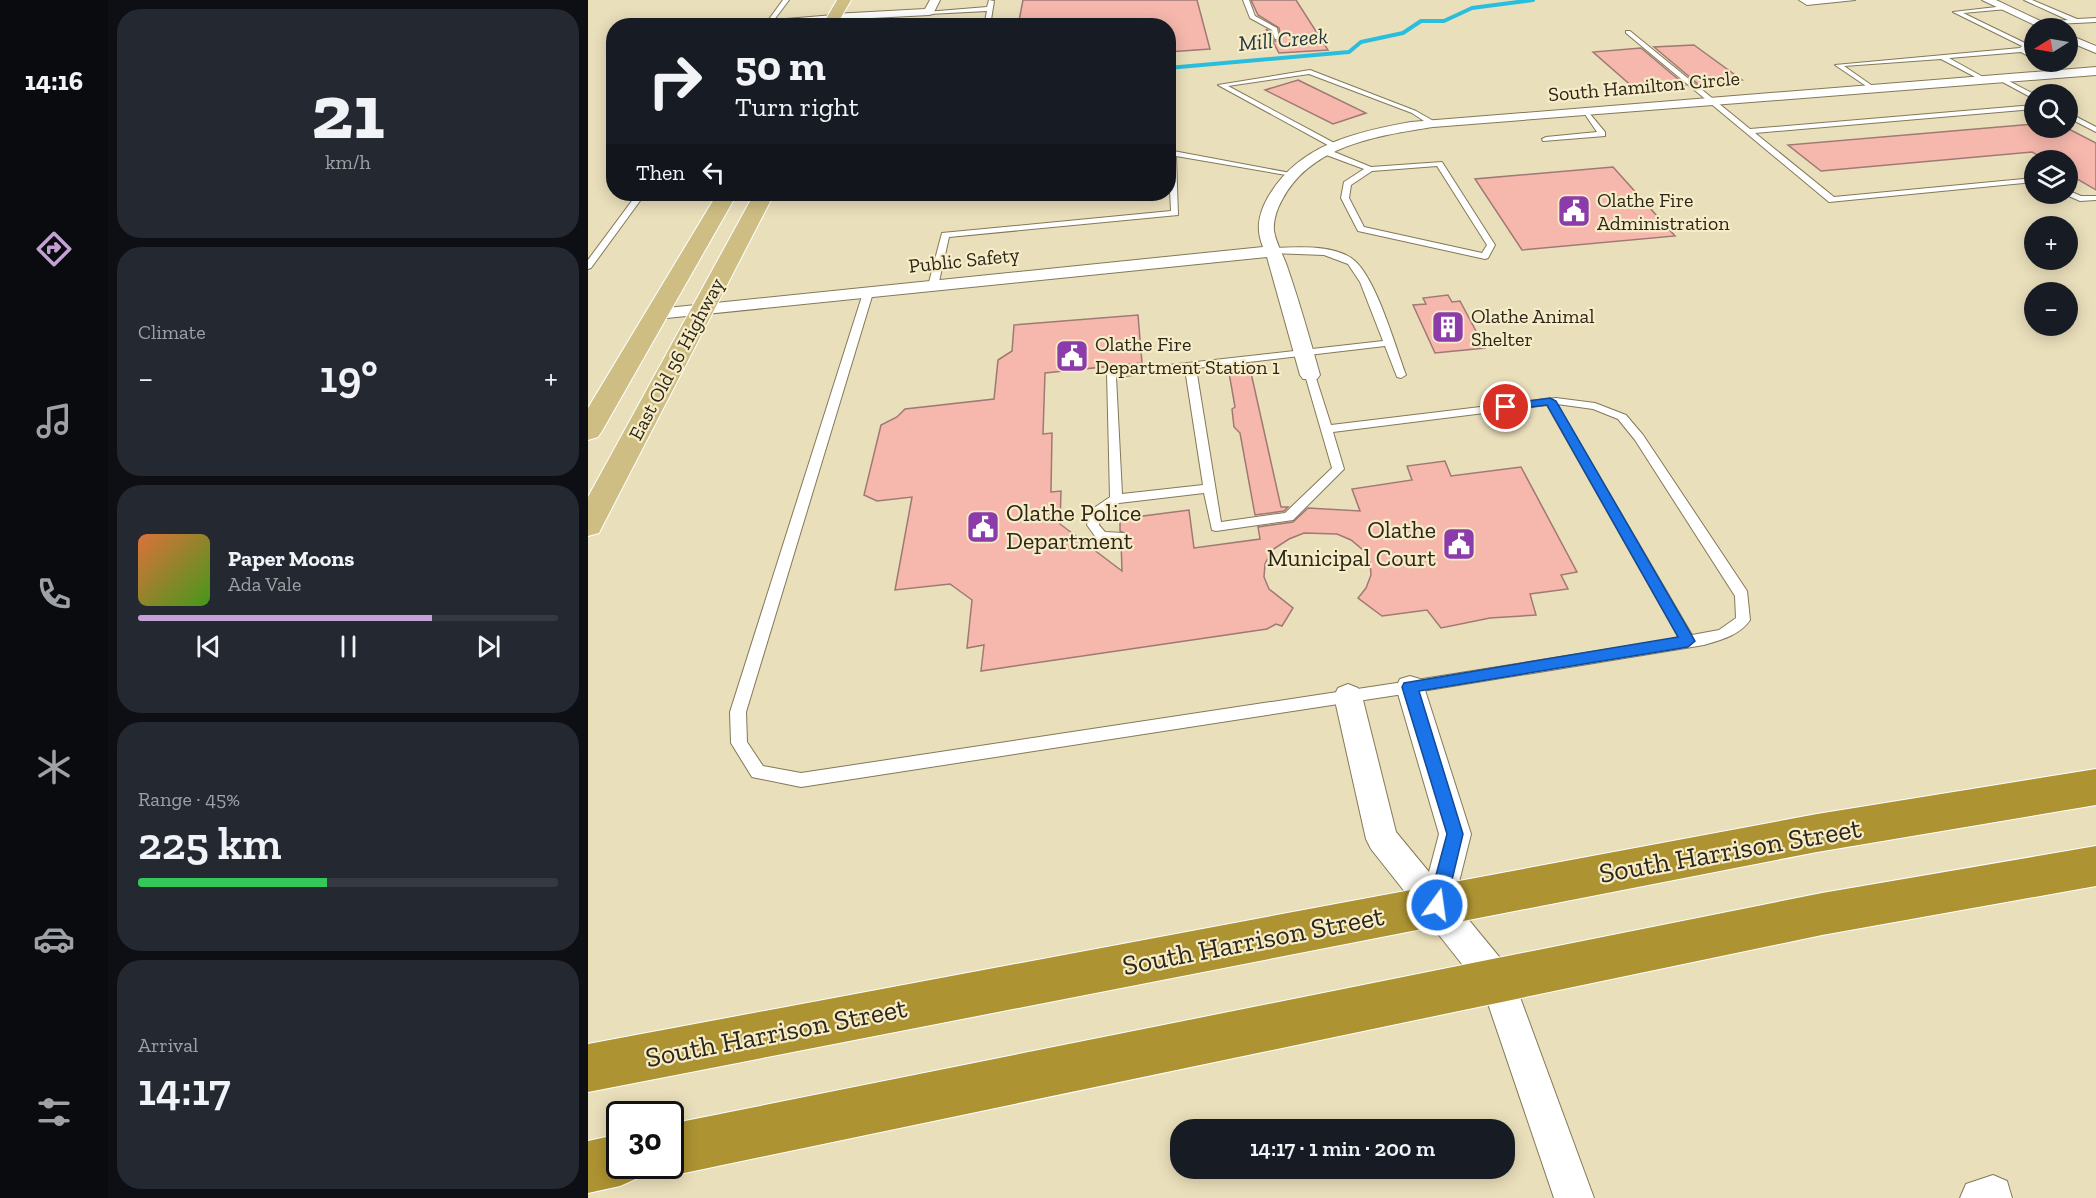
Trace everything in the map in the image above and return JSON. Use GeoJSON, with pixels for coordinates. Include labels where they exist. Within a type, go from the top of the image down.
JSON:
{"type":"FeatureCollection","features":[{"type":"Feature","properties":{"kind":"highway","name":"South Harrison Street"},"geometry":{"type":"LineString","coordinates":[[588,1068],[1818,833],[2096,787]]}},
{"type":"Feature","properties":{"kind":"highway"},"geometry":{"type":"LineString","coordinates":[[684,1147],[1822,914],[2096,866]]}},
{"type":"Feature","properties":{"kind":"highway"},"geometry":{"type":"LineString","coordinates":[[588,1167],[606,1163]]}},
{"type":"Feature","properties":{"kind":"main road"},"geometry":{"type":"LineString","coordinates":[[833,18],[844,0]]}},
{"type":"Feature","properties":{"kind":"main road"},"geometry":{"type":"LineString","coordinates":[[857,18],[866,0]]}},
{"type":"Feature","properties":{"kind":"main road","name":"East Old 56 Highway"},"geometry":{"type":"LineString","coordinates":[[588,431],[723,201]]}},
{"type":"Feature","properties":{"kind":"main road","name":"East Old 56 Highway"},"geometry":{"type":"LineString","coordinates":[[588,525],[760,201]]}},
{"type":"Feature","properties":{"kind":"street"},"geometry":{"type":"LineString","coordinates":[[880,18],[929,12],[935,0]]}},
{"type":"Feature","properties":{"kind":"street"},"geometry":{"type":"LineString","coordinates":[[1987,0],[2027,18]]}},
{"type":"Feature","properties":{"kind":"street"},"geometry":{"type":"LineString","coordinates":[[2078,42],[2096,50]]}},
{"type":"Feature","properties":{"kind":"street","name":"South Hamilton Circle"},"geometry":{"type":"LineString","coordinates":[[1310,375],[1275,251],[1266,231],[1268,214],[1275,197],[1292,174],[1330,149],[1375,134],[1433,123],[2096,71]]}},
{"type":"Feature","properties":{"kind":"street","name":"Public Safety"},"geometry":{"type":"LineString","coordinates":[[657,314],[1275,251]]}},
{"type":"Feature","properties":{"kind":"street"},"geometry":{"type":"LineString","coordinates":[[1410,687],[1455,834],[1437,905]]}},
{"type":"Feature","properties":{"kind":"street"},"geometry":{"type":"LineString","coordinates":[[1348,696],[1382,839],[1498,982],[1574,1198]]}},
{"type":"Feature","properties":{"kind":"lane"},"geometry":{"type":"LineString","coordinates":[[773,18],[786,0]]}},
{"type":"Feature","properties":{"kind":"lane"},"geometry":{"type":"LineString","coordinates":[[988,18],[991,0]]}},
{"type":"Feature","properties":{"kind":"lane"},"geometry":{"type":"LineString","coordinates":[[1246,0],[1252,17],[1275,29],[1277,38]]}},
{"type":"Feature","properties":{"kind":"lane"},"geometry":{"type":"LineString","coordinates":[[1802,0],[1807,3],[1852,0]]}},
{"type":"Feature","properties":{"kind":"lane"},"geometry":{"type":"LineString","coordinates":[[2027,0],[2069,18]]}},
{"type":"Feature","properties":{"kind":"lane"},"geometry":{"type":"LineString","coordinates":[[1872,88],[1838,65],[2022,51],[2025,45],[1956,12],[2005,8]]}},
{"type":"Feature","properties":{"kind":"lane"},"geometry":{"type":"LineString","coordinates":[[929,12],[989,9]]}},
{"type":"Feature","properties":{"kind":"lane"},"geometry":{"type":"LineString","coordinates":[[2078,21],[2096,20]]}},
{"type":"Feature","properties":{"kind":"lane"},"geometry":{"type":"LineString","coordinates":[[1628,32],[1832,200],[2024,181]]}},
{"type":"Feature","properties":{"kind":"lane"},"geometry":{"type":"LineString","coordinates":[[1942,57],[1983,79]]}},
{"type":"Feature","properties":{"kind":"lane"},"geometry":{"type":"LineString","coordinates":[[1370,169],[1347,184],[1345,198],[1361,229],[1485,256],[1491,245],[1439,164],[1370,169],[1330,149],[1221,85],[1310,72],[1414,112],[1433,123]]}},
{"type":"Feature","properties":{"kind":"lane"},"geometry":{"type":"LineString","coordinates":[[2063,72],[2067,74]]}},
{"type":"Feature","properties":{"kind":"lane"},"geometry":{"type":"LineString","coordinates":[[1999,78],[2024,92]]}},
{"type":"Feature","properties":{"kind":"lane"},"geometry":{"type":"LineString","coordinates":[[1748,131],[2024,108]]}},
{"type":"Feature","properties":{"kind":"lane"},"geometry":{"type":"LineString","coordinates":[[1546,140],[1602,134],[1585,110]]}},
{"type":"Feature","properties":{"kind":"lane"},"geometry":{"type":"LineString","coordinates":[[2078,120],[2096,130]]}},
{"type":"Feature","properties":{"kind":"lane"},"geometry":{"type":"LineString","coordinates":[[1176,154],[1292,174]]}},
{"type":"Feature","properties":{"kind":"lane"},"geometry":{"type":"LineString","coordinates":[[2078,198],[2096,198]]}},
{"type":"Feature","properties":{"kind":"lane"},"geometry":{"type":"LineString","coordinates":[[588,266],[636,201]]}},
{"type":"Feature","properties":{"kind":"lane"},"geometry":{"type":"LineString","coordinates":[[933,286],[945,235],[1175,213],[1174,201]]}},
{"type":"Feature","properties":{"kind":"lane"},"geometry":{"type":"LineString","coordinates":[[1275,251],[1296,249],[1339,256],[1351,262],[1358,269],[1401,375]]}},
{"type":"Feature","properties":{"kind":"lane"},"geometry":{"type":"LineString","coordinates":[[868,293],[738,712],[739,743],[758,772],[801,780],[1410,687],[1723,634],[1743,620],[1742,595],[1639,438],[1622,417],[1595,406],[1550,401],[1328,429]]}},
{"type":"Feature","properties":{"kind":"lane"},"geometry":{"type":"LineString","coordinates":[[1116,499],[1111,374],[1388,343]]}},
{"type":"Feature","properties":{"kind":"lane"},"geometry":{"type":"LineString","coordinates":[[1190,365],[1216,527],[1289,517],[1338,469],[1328,429],[1310,375]]}},
{"type":"Feature","properties":{"kind":"lane"},"geometry":{"type":"LineString","coordinates":[[1550,401],[1688,641]]}},
{"type":"Feature","properties":{"kind":"lane"},"geometry":{"type":"LineString","coordinates":[[1120,536],[1101,536],[1093,525],[1095,513],[1116,499],[1209,488]]}},
{"type":"Feature","properties":{"kind":"building"},"geometry":{"type":"Polygon","coordinates":[[[1023,0],[1197,0],[1210,49],[1176,51],[1176,18],[1020,18],[1023,0]]]}},
{"type":"Feature","properties":{"kind":"building"},"geometry":{"type":"Polygon","coordinates":[[[1251,0],[1296,0],[1328,50],[1279,53],[1266,29],[1274,41],[1279,41],[1281,39],[1279,28],[1258,15],[1251,0]]]}},
{"type":"Feature","properties":{"kind":"building"},"geometry":{"type":"Polygon","coordinates":[[[1694,45],[1742,80],[1698,84],[1654,47],[1694,45]]]}},
{"type":"Feature","properties":{"kind":"building"},"geometry":{"type":"Polygon","coordinates":[[[1641,48],[1685,85],[1634,88],[1593,52],[1641,48]]]}},
{"type":"Feature","properties":{"kind":"building"},"geometry":{"type":"Polygon","coordinates":[[[1298,80],[1366,113],[1333,124],[1265,90],[1298,80]]]}},
{"type":"Feature","properties":{"kind":"building"},"geometry":{"type":"Polygon","coordinates":[[[2024,125],[2024,138],[2078,138],[2078,134],[2096,143],[2096,190],[2078,179],[2078,150],[2024,150],[2024,153],[1821,171],[1788,145],[2024,125]]]}},
{"type":"Feature","properties":{"kind":"building","name":"Olathe Fire Administration"},"geometry":{"type":"Polygon","coordinates":[[[1613,167],[1675,236],[1522,250],[1475,179],[1613,167]]]}},
{"type":"Feature","properties":{"kind":"building","name":"Olathe Animal Shelter"},"geometry":{"type":"Polygon","coordinates":[[[1448,295],[1452,302],[1460,301],[1485,348],[1435,353],[1413,305],[1426,304],[1423,298],[1448,295]]]}},
{"type":"Feature","properties":{"kind":"building","name":"Olathe Police Department"},"geometry":{"type":"Polygon","coordinates":[[[1138,315],[1142,363],[1045,373],[1043,434],[1052,433],[1051,492],[1061,491],[1060,524],[1122,571],[1121,541],[1126,540],[1128,535],[1120,531],[1120,519],[1189,510],[1194,548],[1260,539],[1258,527],[1293,522],[1308,508],[1360,511],[1352,489],[1412,480],[1407,466],[1445,461],[1451,476],[1521,467],[1577,572],[1561,575],[1568,589],[1530,594],[1536,615],[1490,618],[1441,628],[1427,610],[1382,616],[1358,598],[1366,588],[1371,575],[1370,562],[1363,550],[1351,540],[1337,534],[1304,533],[1272,550],[1265,564],[1264,577],[1269,589],[1293,608],[1282,626],[1276,624],[1267,629],[981,671],[984,645],[967,648],[972,600],[950,584],[895,590],[912,497],[877,501],[864,495],[881,425],[897,417],[905,409],[994,399],[998,360],[1012,351],[1014,325],[1138,315]]]}},
{"type":"Feature","properties":{"kind":"building"},"geometry":{"type":"Polygon","coordinates":[[[1249,364],[1281,507],[1288,507],[1284,511],[1255,515],[1240,433],[1234,427],[1232,409],[1235,407],[1228,367],[1249,364]]]}},
{"type":"Feature","properties":{"kind":"waterway","name":"Mill Creek"},"geometry":{"type":"LineString","coordinates":[[1176,67],[1349,52],[1361,42],[1403,33],[1421,21],[1444,21],[1472,8],[1533,0]]}},
{"type":"Feature","properties":{"kind":"place","name":"Olathe Fire Administration"},"geometry":{"type":"Point","coordinates":[1574,211]}},
{"type":"Feature","properties":{"kind":"place","name":"Olathe Animal Shelter"},"geometry":{"type":"Point","coordinates":[1448,327]}},
{"type":"Feature","properties":{"kind":"place","name":"Olathe Fire Department Station 1"},"geometry":{"type":"Point","coordinates":[1072,356]}},
{"type":"Feature","properties":{"kind":"place","name":"Olathe Police Department"},"geometry":{"type":"Point","coordinates":[983,527]}},
{"type":"Feature","properties":{"kind":"place","name":"Olathe Municipal Court"},"geometry":{"type":"Point","coordinates":[1459,544]}},
{"type":"Feature","properties":{"kind":"route"},"geometry":{"type":"LineString","coordinates":[[1437,905],[1455,834],[1410,687],[1688,641],[1550,401],[1506,407]]}}]}
